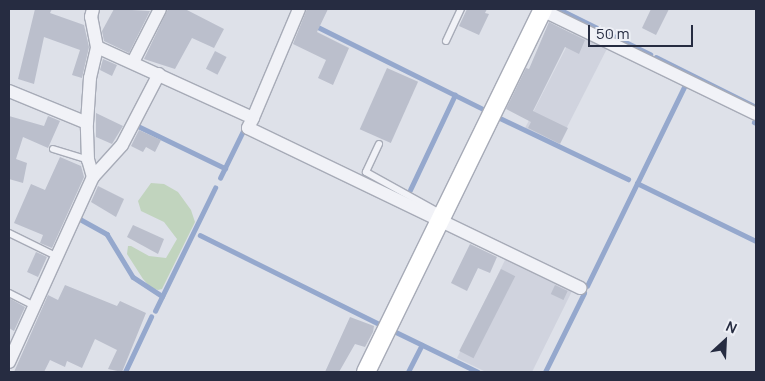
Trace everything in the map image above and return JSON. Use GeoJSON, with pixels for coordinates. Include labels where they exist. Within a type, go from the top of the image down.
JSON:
{"type":"FeatureCollection","features":[{"type":"Feature","properties":{"kind":"street"},"geometry":{"type":"LineString","coordinates":[[93,9],[91,17],[97,47],[90,78],[87,123],[88,160],[93,177]]}},
{"type":"Feature","properties":{"kind":"street"},"geometry":{"type":"LineString","coordinates":[[133,62],[160,9]]}},
{"type":"Feature","properties":{"kind":"street"},"geometry":{"type":"LineString","coordinates":[[299,9],[248,128],[442,217],[580,288]]}},
{"type":"Feature","properties":{"kind":"street"},"geometry":{"type":"LineString","coordinates":[[366,372],[542,9],[756,114]]}},
{"type":"Feature","properties":{"kind":"street"},"geometry":{"type":"LineString","coordinates":[[97,47],[253,118]]}},
{"type":"Feature","properties":{"kind":"street"},"geometry":{"type":"LineString","coordinates":[[9,362],[33,305],[93,177],[122,145],[159,74]]}},
{"type":"Feature","properties":{"kind":"street"},"geometry":{"type":"LineString","coordinates":[[9,91],[87,123]]}},
{"type":"Feature","properties":{"kind":"lane"},"geometry":{"type":"LineString","coordinates":[[446,42],[461,9]]}},
{"type":"Feature","properties":{"kind":"lane"},"geometry":{"type":"LineString","coordinates":[[379,144],[366,172],[442,217]]}},
{"type":"Feature","properties":{"kind":"lane"},"geometry":{"type":"LineString","coordinates":[[53,149],[88,160]]}},
{"type":"Feature","properties":{"kind":"lane"},"geometry":{"type":"LineString","coordinates":[[9,233],[56,256]]}},
{"type":"Feature","properties":{"kind":"lane"},"geometry":{"type":"LineString","coordinates":[[9,293],[33,305]]}},
{"type":"Feature","properties":{"kind":"shaded area"},"geometry":{"type":"Polygon","coordinates":[[[575,30],[608,47],[558,145],[525,128],[575,30]]]}},
{"type":"Feature","properties":{"kind":"shaded area"},"geometry":{"type":"Polygon","coordinates":[[[507,256],[573,289],[532,372],[486,372],[457,358],[507,256]]]}},
{"type":"Feature","properties":{"kind":"green space"},"geometry":{"type":"Polygon","coordinates":[[[151,183],[164,184],[178,192],[191,210],[195,222],[162,289],[158,290],[151,288],[143,279],[127,254],[128,246],[131,246],[149,256],[166,258],[177,239],[164,222],[141,211],[138,201],[151,183]]]}},
{"type":"Feature","properties":{"kind":"building"},"geometry":{"type":"Polygon","coordinates":[[[35,9],[52,9],[50,13],[84,25],[89,47],[82,78],[72,75],[80,50],[44,37],[34,84],[18,79],[35,9]]]}},
{"type":"Feature","properties":{"kind":"building"},"geometry":{"type":"Polygon","coordinates":[[[114,9],[150,11],[129,53],[104,41],[102,31],[114,9]]]}},
{"type":"Feature","properties":{"kind":"building"},"geometry":{"type":"Polygon","coordinates":[[[168,9],[185,9],[224,29],[214,48],[192,38],[175,69],[144,59],[168,9]]]}},
{"type":"Feature","properties":{"kind":"building"},"geometry":{"type":"Polygon","coordinates":[[[307,9],[328,9],[317,32],[349,48],[333,85],[318,78],[326,60],[293,44],[307,9]]]}},
{"type":"Feature","properties":{"kind":"building"},"geometry":{"type":"Polygon","coordinates":[[[467,9],[487,9],[485,13],[489,14],[479,35],[459,26],[467,9]]]}},
{"type":"Feature","properties":{"kind":"building"},"geometry":{"type":"Polygon","coordinates":[[[651,9],[669,9],[656,35],[642,28],[651,9]]]}},
{"type":"Feature","properties":{"kind":"building"},"geometry":{"type":"Polygon","coordinates":[[[549,22],[585,40],[579,54],[565,47],[533,111],[568,128],[560,144],[528,128],[531,122],[506,109],[526,68],[529,69],[549,22]]]}},
{"type":"Feature","properties":{"kind":"building"},"geometry":{"type":"Polygon","coordinates":[[[215,51],[227,57],[218,75],[206,69],[215,51]]]}},
{"type":"Feature","properties":{"kind":"building"},"geometry":{"type":"Polygon","coordinates":[[[103,59],[117,65],[112,76],[100,70],[103,59]]]}},
{"type":"Feature","properties":{"kind":"building"},"geometry":{"type":"Polygon","coordinates":[[[387,68],[418,82],[391,143],[360,129],[387,68]]]}},
{"type":"Feature","properties":{"kind":"building"},"geometry":{"type":"Polygon","coordinates":[[[96,113],[123,126],[112,144],[96,137],[96,113]]]}},
{"type":"Feature","properties":{"kind":"building"},"geometry":{"type":"Polygon","coordinates":[[[9,116],[44,126],[48,116],[60,121],[48,148],[23,137],[16,159],[27,163],[23,183],[9,179],[9,116]]]}},
{"type":"Feature","properties":{"kind":"building"},"geometry":{"type":"Polygon","coordinates":[[[139,130],[161,140],[155,152],[146,147],[143,152],[131,146],[139,130]]]}},
{"type":"Feature","properties":{"kind":"building"},"geometry":{"type":"Polygon","coordinates":[[[60,157],[81,166],[84,177],[52,248],[40,243],[43,235],[14,223],[31,184],[45,190],[60,157]]]}},
{"type":"Feature","properties":{"kind":"building"},"geometry":{"type":"Polygon","coordinates":[[[98,186],[124,199],[116,217],[91,202],[98,186]]]}},
{"type":"Feature","properties":{"kind":"building"},"geometry":{"type":"Polygon","coordinates":[[[133,225],[164,239],[158,254],[127,237],[133,225]]]}},
{"type":"Feature","properties":{"kind":"building"},"geometry":{"type":"Polygon","coordinates":[[[470,244],[497,257],[490,273],[478,268],[467,291],[451,283],[470,244]]]}},
{"type":"Feature","properties":{"kind":"building"},"geometry":{"type":"Polygon","coordinates":[[[36,252],[47,257],[38,277],[27,272],[36,252]]]}},
{"type":"Feature","properties":{"kind":"building"},"geometry":{"type":"Polygon","coordinates":[[[501,269],[515,276],[473,358],[459,351],[501,269]]]}},
{"type":"Feature","properties":{"kind":"building"},"geometry":{"type":"Polygon","coordinates":[[[65,285],[117,306],[120,301],[146,313],[122,372],[108,369],[117,350],[95,339],[82,368],[67,361],[65,367],[50,360],[44,372],[14,372],[48,295],[58,300],[65,285]]]}},
{"type":"Feature","properties":{"kind":"building"},"geometry":{"type":"Polygon","coordinates":[[[555,285],[568,291],[563,300],[551,294],[555,285]]]}},
{"type":"Feature","properties":{"kind":"building"},"geometry":{"type":"Polygon","coordinates":[[[9,298],[25,307],[14,331],[9,328],[9,298]]]}},
{"type":"Feature","properties":{"kind":"building"},"geometry":{"type":"Polygon","coordinates":[[[350,317],[374,326],[373,332],[365,347],[355,344],[339,372],[325,372],[350,317]]]}},
{"type":"Feature","properties":{"kind":"waterway"},"geometry":{"type":"LineString","coordinates":[[559,9],[650,54]]}},
{"type":"Feature","properties":{"kind":"waterway"},"geometry":{"type":"LineString","coordinates":[[314,25],[485,110]]}},
{"type":"Feature","properties":{"kind":"waterway"},"geometry":{"type":"LineString","coordinates":[[656,57],[756,107]]}},
{"type":"Feature","properties":{"kind":"waterway"},"geometry":{"type":"LineString","coordinates":[[587,286],[685,85]]}},
{"type":"Feature","properties":{"kind":"waterway"},"geometry":{"type":"LineString","coordinates":[[410,190],[455,95]]}},
{"type":"Feature","properties":{"kind":"waterway"},"geometry":{"type":"LineString","coordinates":[[500,118],[628,179]]}},
{"type":"Feature","properties":{"kind":"waterway"},"geometry":{"type":"LineString","coordinates":[[138,126],[225,168]]}},
{"type":"Feature","properties":{"kind":"waterway"},"geometry":{"type":"LineString","coordinates":[[220,178],[244,129]]}},
{"type":"Feature","properties":{"kind":"waterway"},"geometry":{"type":"LineString","coordinates":[[637,183],[756,241]]}},
{"type":"Feature","properties":{"kind":"waterway"},"geometry":{"type":"LineString","coordinates":[[155,311],[215,188]]}},
{"type":"Feature","properties":{"kind":"waterway"},"geometry":{"type":"LineString","coordinates":[[80,219],[107,234],[133,277],[162,296]]}},
{"type":"Feature","properties":{"kind":"waterway"},"geometry":{"type":"LineString","coordinates":[[200,235],[381,325]]}},
{"type":"Feature","properties":{"kind":"waterway"},"geometry":{"type":"LineString","coordinates":[[545,372],[584,293]]}},
{"type":"Feature","properties":{"kind":"waterway"},"geometry":{"type":"LineString","coordinates":[[125,372],[151,317]]}},
{"type":"Feature","properties":{"kind":"waterway"},"geometry":{"type":"LineString","coordinates":[[396,332],[478,372]]}},
{"type":"Feature","properties":{"kind":"waterway"},"geometry":{"type":"LineString","coordinates":[[408,372],[422,345]]}}]}
